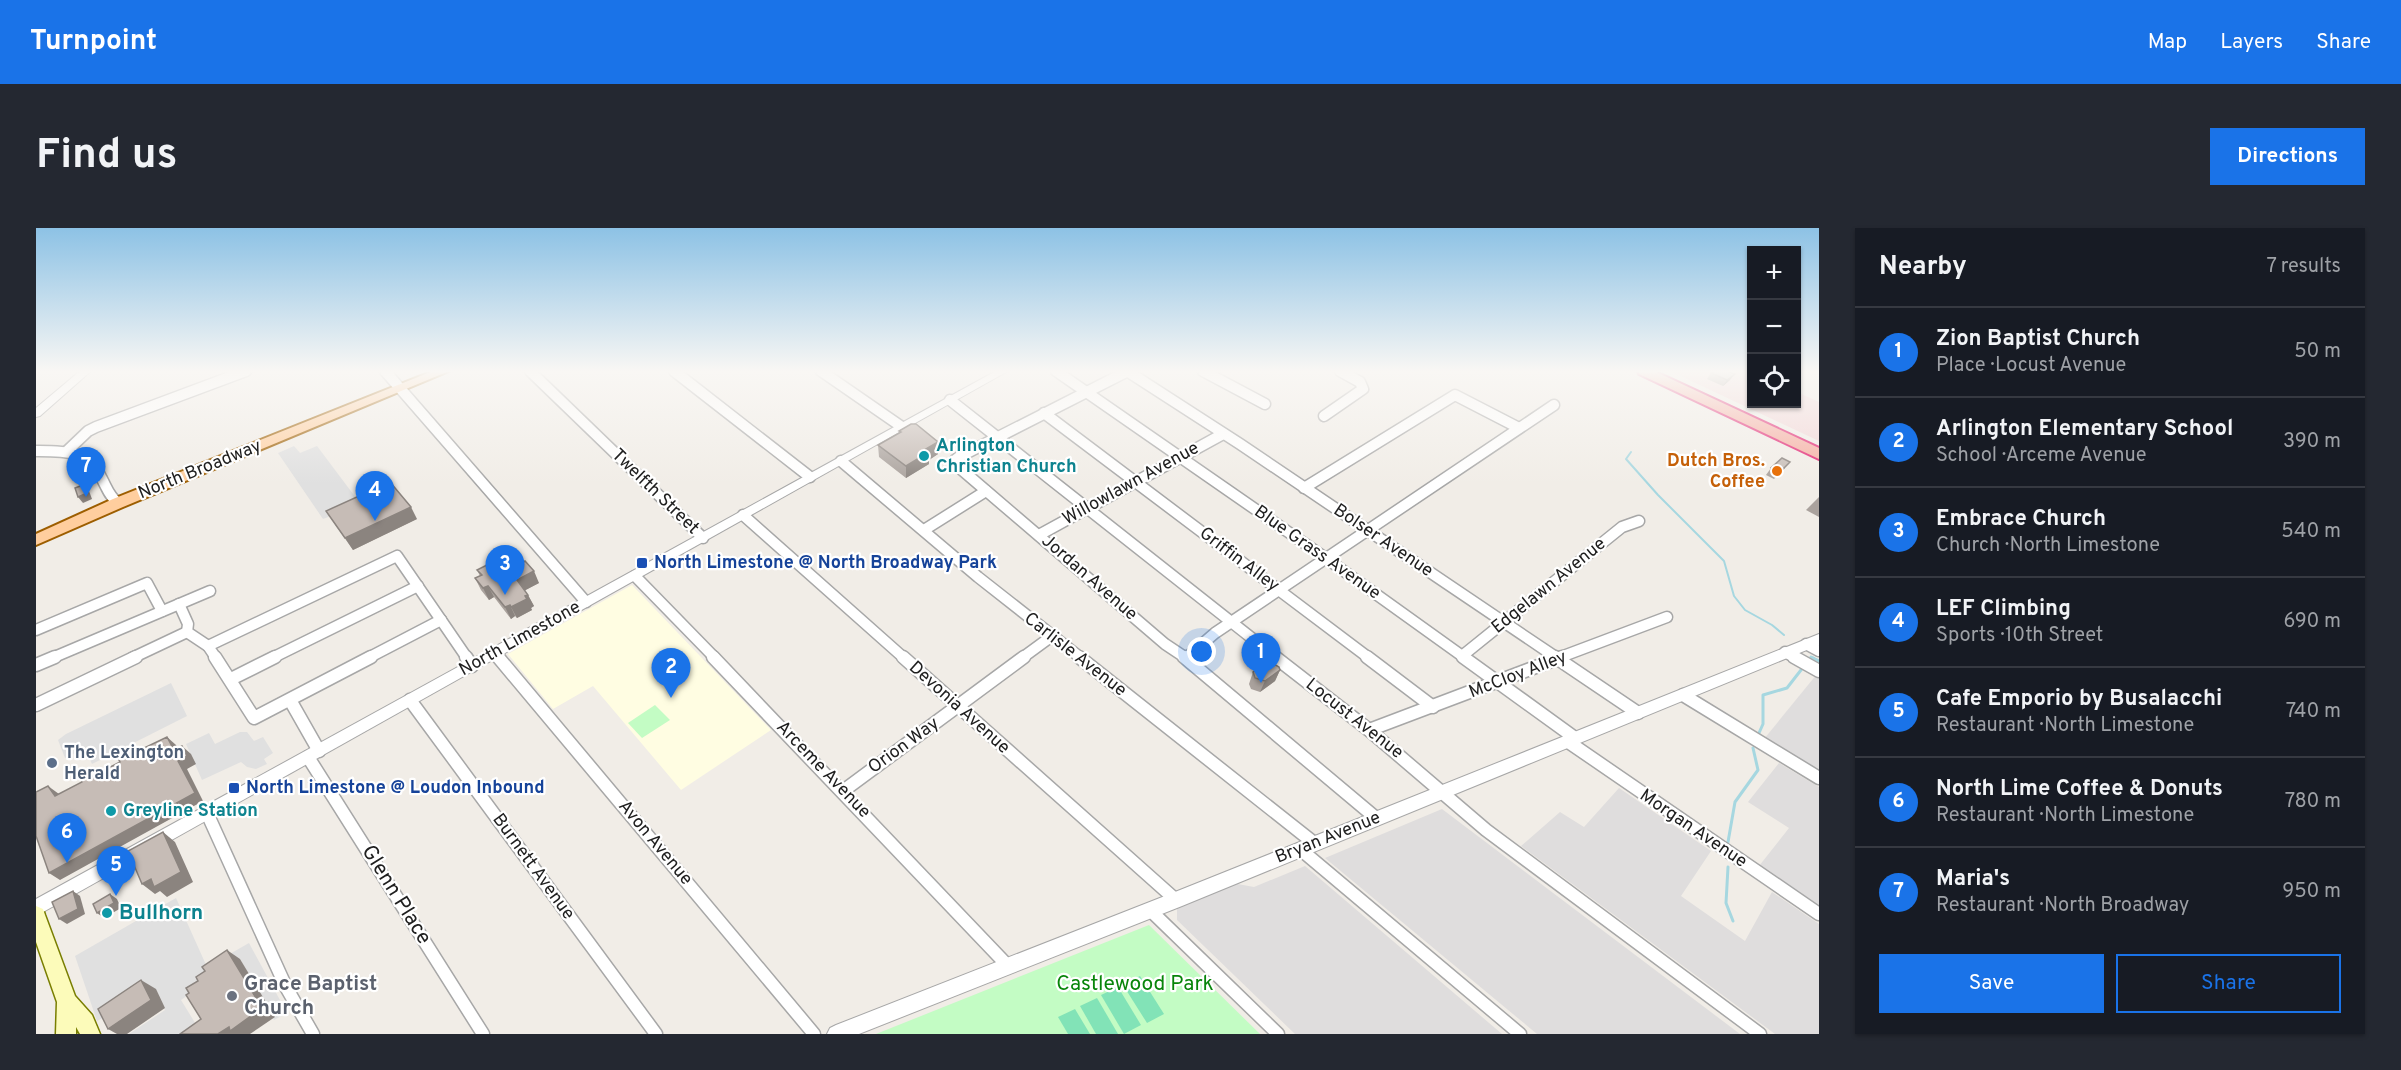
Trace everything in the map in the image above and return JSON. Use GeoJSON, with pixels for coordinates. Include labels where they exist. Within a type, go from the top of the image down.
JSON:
{"type":"FeatureCollection","features":[{"type":"Feature","properties":{"kind":"highway"},"geometry":{"type":"LineString","coordinates":[[1723,409],[1819,454]]}},
{"type":"Feature","properties":{"kind":"highway"},"geometry":{"type":"LineString","coordinates":[[1741,409],[1819,445]]}},
{"type":"Feature","properties":{"kind":"main road","name":"North Broadway"},"geometry":{"type":"LineString","coordinates":[[36,540],[89,515],[350,409]]}},
{"type":"Feature","properties":{"kind":"main road","name":"North Broadway"},"geometry":{"type":"LineString","coordinates":[[36,533],[89,515]]}},
{"type":"Feature","properties":{"kind":"main road"},"geometry":{"type":"LineString","coordinates":[[36,915],[67,1002],[66,1034]]}},
{"type":"Feature","properties":{"kind":"main road"},"geometry":{"type":"LineString","coordinates":[[67,1002],[85,1022],[90,1034]]}},
{"type":"Feature","properties":{"kind":"street"},"geometry":{"type":"LineString","coordinates":[[66,452],[88,431],[145,409]]}},
{"type":"Feature","properties":{"kind":"street"},"geometry":{"type":"LineString","coordinates":[[419,409],[586,602]]}},
{"type":"Feature","properties":{"kind":"street","name":"Twelfth Street"},"geometry":{"type":"LineString","coordinates":[[569,409],[703,538]]}},
{"type":"Feature","properties":{"kind":"street"},"geometry":{"type":"LineString","coordinates":[[722,409],[810,477]]}},
{"type":"Feature","properties":{"kind":"street"},"geometry":{"type":"LineString","coordinates":[[875,409],[902,427]]}},
{"type":"Feature","properties":{"kind":"street","name":"North Limestone"},"geometry":{"type":"LineString","coordinates":[[36,908],[935,409]]}},
{"type":"Feature","properties":{"kind":"street","name":"Locust Avenue"},"geometry":{"type":"LineString","coordinates":[[961,409],[1369,730],[1486,830],[1760,1034]]}},
{"type":"Feature","properties":{"kind":"street","name":"Jordan Avenue"},"geometry":{"type":"LineString","coordinates":[[1054,409],[957,458],[954,462],[1165,644],[1186,658],[1376,818]]}},
{"type":"Feature","properties":{"kind":"street","name":"Blue Grass Avenue"},"geometry":{"type":"LineString","coordinates":[[1111,409],[1462,656],[1571,740]]}},
{"type":"Feature","properties":{"kind":"street","name":"Bolser Avenue"},"geometry":{"type":"LineString","coordinates":[[1185,409],[1638,713]]}},
{"type":"Feature","properties":{"kind":"street"},"geometry":{"type":"LineString","coordinates":[[1324,416],[1335,409]]}},
{"type":"Feature","properties":{"kind":"street"},"geometry":{"type":"LineString","coordinates":[[1304,488],[1433,409]]}},
{"type":"Feature","properties":{"kind":"street"},"geometry":{"type":"LineString","coordinates":[[1481,409],[1519,428]]}},
{"type":"Feature","properties":{"kind":"street"},"geometry":{"type":"LineString","coordinates":[[1186,658],[1230,622],[1327,560],[1365,531],[1549,409]]}},
{"type":"Feature","properties":{"kind":"street","name":"Griffin Alley"},"geometry":{"type":"LineString","coordinates":[[1044,413],[1433,707]]}},
{"type":"Feature","properties":{"kind":"street","name":"Willowlawn Avenue"},"geometry":{"type":"LineString","coordinates":[[1039,535],[1223,434]]}},
{"type":"Feature","properties":{"kind":"street"},"geometry":{"type":"LineString","coordinates":[[36,451],[78,454],[93,461],[111,498],[118,503]]}},
{"type":"Feature","properties":{"kind":"street","name":"Carlisle Avenue"},"geometry":{"type":"LineString","coordinates":[[841,461],[1307,846],[1520,1034]]}},
{"type":"Feature","properties":{"kind":"street"},"geometry":{"type":"LineString","coordinates":[[924,530],[986,491]]}},
{"type":"Feature","properties":{"kind":"street","name":"Devonia Avenue"},"geometry":{"type":"LineString","coordinates":[[743,515],[1176,900]]}},
{"type":"Feature","properties":{"kind":"street","name":"Edgelawn Avenue"},"geometry":{"type":"LineString","coordinates":[[1462,656],[1622,527],[1639,521]]}},
{"type":"Feature","properties":{"kind":"street"},"geometry":{"type":"LineString","coordinates":[[208,646],[398,556],[472,666]]}},
{"type":"Feature","properties":{"kind":"street","name":"Arceme Avenue"},"geometry":{"type":"LineString","coordinates":[[635,576],[1008,966]]}},
{"type":"Feature","properties":{"kind":"street"},"geometry":{"type":"LineString","coordinates":[[36,630],[147,583],[162,612]]}},
{"type":"Feature","properties":{"kind":"street"},"geometry":{"type":"LineString","coordinates":[[231,679],[418,586]]}},
{"type":"Feature","properties":{"kind":"street"},"geometry":{"type":"LineString","coordinates":[[36,665],[210,591]]}},
{"type":"Feature","properties":{"kind":"street"},"geometry":{"type":"LineString","coordinates":[[179,604],[188,624],[187,632]]}},
{"type":"Feature","properties":{"kind":"street","name":"McCloy Alley"},"geometry":{"type":"LineString","coordinates":[[1369,730],[1667,617]]}},
{"type":"Feature","properties":{"kind":"street"},"geometry":{"type":"LineString","coordinates":[[187,632],[208,646],[254,718],[441,620]]}},
{"type":"Feature","properties":{"kind":"street"},"geometry":{"type":"LineString","coordinates":[[36,705],[187,632]]}},
{"type":"Feature","properties":{"kind":"street","name":"Orion Way"},"geometry":{"type":"LineString","coordinates":[[843,791],[1052,636]]}},
{"type":"Feature","properties":{"kind":"street"},"geometry":{"type":"LineString","coordinates":[[1812,641],[1819,651]]}},
{"type":"Feature","properties":{"kind":"street","name":"Bryan Avenue"},"geometry":{"type":"LineString","coordinates":[[836,1034],[1176,900],[1812,641]]}},
{"type":"Feature","properties":{"kind":"street"},"geometry":{"type":"LineString","coordinates":[[1785,652],[1819,671]]}},
{"type":"Feature","properties":{"kind":"street","name":"Avon Avenue"},"geometry":{"type":"LineString","coordinates":[[495,653],[814,1034]]}},
{"type":"Feature","properties":{"kind":"street"},"geometry":{"type":"LineString","coordinates":[[1683,695],[1819,778]]}},
{"type":"Feature","properties":{"kind":"street","name":"Burnett Avenue"},"geometry":{"type":"LineString","coordinates":[[410,699],[656,1034]]}},
{"type":"Feature","properties":{"kind":"street","name":"Glenn Place"},"geometry":{"type":"LineString","coordinates":[[290,700],[313,754],[483,1034]]}},
{"type":"Feature","properties":{"kind":"street","name":"Morgan Avenue"},"geometry":{"type":"LineString","coordinates":[[1571,740],[1819,914]]}},
{"type":"Feature","properties":{"kind":"street"},"geometry":{"type":"LineString","coordinates":[[207,813],[285,986],[313,1034]]}},
{"type":"Feature","properties":{"kind":"street"},"geometry":{"type":"LineString","coordinates":[[1150,910],[1278,1034]]}},
{"type":"Feature","properties":{"kind":"shaded area"},"geometry":{"type":"Polygon","coordinates":[[[1750,409],[1819,409],[1819,441],[1750,409]]]}},
{"type":"Feature","properties":{"kind":"shaded area"},"geometry":{"type":"Polygon","coordinates":[[[294,446],[300,453],[317,446],[356,498],[368,492],[364,488],[384,479],[394,492],[323,519],[278,453],[294,446]]]}},
{"type":"Feature","properties":{"kind":"shaded area"},"geometry":{"type":"Polygon","coordinates":[[[632,585],[771,730],[681,790],[593,686],[553,709],[508,654],[632,585]]]}},
{"type":"Feature","properties":{"kind":"shaded area"},"geometry":{"type":"Polygon","coordinates":[[[1817,674],[1819,675],[1819,773],[1764,739],[1817,674]]]}},
{"type":"Feature","properties":{"kind":"shaded area"},"geometry":{"type":"Polygon","coordinates":[[[171,683],[187,716],[92,764],[85,748],[65,758],[58,740],[66,734],[171,683]]]}},
{"type":"Feature","properties":{"kind":"shaded area"},"geometry":{"type":"Polygon","coordinates":[[[240,732],[247,732],[254,741],[263,737],[273,753],[264,759],[267,764],[256,769],[247,767],[241,762],[202,780],[186,744],[209,733],[215,744],[240,732]]]}},
{"type":"Feature","properties":{"kind":"shaded area"},"geometry":{"type":"Polygon","coordinates":[[[1779,763],[1819,787],[1819,906],[1759,866],[1789,828],[1748,802],[1779,763]]]}},
{"type":"Feature","properties":{"kind":"shaded area"},"geometry":{"type":"Polygon","coordinates":[[[1619,788],[1711,851],[1681,896],[1745,941],[1772,892],[1819,924],[1819,1034],[1775,1034],[1521,846],[1560,812],[1584,827],[1619,788]]]}},
{"type":"Feature","properties":{"kind":"shaded area"},"geometry":{"type":"Polygon","coordinates":[[[1442,809],[1740,1034],[1537,1034],[1325,858],[1442,809]]]}},
{"type":"Feature","properties":{"kind":"shaded area"},"geometry":{"type":"Polygon","coordinates":[[[1305,866],[1502,1034],[1295,1034],[1177,920],[1177,908],[1180,905],[1232,883],[1254,887],[1305,866]]]}},
{"type":"Feature","properties":{"kind":"shaded area"},"geometry":{"type":"Polygon","coordinates":[[[176,898],[207,967],[249,943],[287,1013],[274,1020],[240,959],[181,1000],[197,1026],[185,1034],[129,1034],[165,1010],[155,990],[97,1021],[75,956],[176,898]]]}},
{"type":"Feature","properties":{"kind":"green space"},"geometry":{"type":"Polygon","coordinates":[[[655,705],[670,720],[642,738],[628,723],[655,705]]]}},
{"type":"Feature","properties":{"kind":"green space","name":"Castlewood Park"},"geometry":{"type":"Polygon","coordinates":[[[1149,925],[1260,1034],[876,1034],[1149,925]]]}},
{"type":"Feature","properties":{"kind":"green space"},"geometry":{"type":"Polygon","coordinates":[[[1140,976],[1164,1014],[1147,1023],[1123,985],[1140,976]]]}},
{"type":"Feature","properties":{"kind":"green space"},"geometry":{"type":"Polygon","coordinates":[[[1118,987],[1141,1025],[1124,1034],[1101,995],[1118,987]]]}},
{"type":"Feature","properties":{"kind":"green space"},"geometry":{"type":"Polygon","coordinates":[[[1097,998],[1118,1034],[1096,1034],[1080,1006],[1097,998]]]}},
{"type":"Feature","properties":{"kind":"green space"},"geometry":{"type":"Polygon","coordinates":[[[1075,1009],[1090,1034],[1068,1034],[1058,1017],[1075,1009]]]}},
{"type":"Feature","properties":{"kind":"building"},"geometry":{"type":"Polygon","coordinates":[[[911,424],[916,424],[938,442],[926,449],[929,452],[906,466],[878,445],[911,424]]]}},
{"type":"Feature","properties":{"kind":"building"},"geometry":{"type":"Polygon","coordinates":[[[1782,458],[1790,462],[1779,473],[1771,468],[1782,458]]]}},
{"type":"Feature","properties":{"kind":"building"},"geometry":{"type":"Polygon","coordinates":[[[390,482],[411,507],[345,538],[326,511],[390,482]]]}},
{"type":"Feature","properties":{"kind":"building"},"geometry":{"type":"Polygon","coordinates":[[[83,485],[87,493],[78,497],[75,488],[83,485]]]}},
{"type":"Feature","properties":{"kind":"building"},"geometry":{"type":"Polygon","coordinates":[[[512,559],[518,565],[525,561],[534,571],[517,580],[528,595],[525,596],[527,599],[511,607],[510,605],[505,607],[488,586],[483,588],[475,578],[482,575],[477,570],[497,560],[501,564],[512,559]]]}},
{"type":"Feature","properties":{"kind":"building"},"geometry":{"type":"Polygon","coordinates":[[[1269,661],[1280,670],[1265,681],[1255,678],[1253,672],[1269,661]]]}},
{"type":"Feature","properties":{"kind":"building","name":"Greyline Station"},"geometry":{"type":"Polygon","coordinates":[[[167,737],[174,750],[182,746],[187,756],[178,761],[195,793],[49,873],[36,836],[36,792],[48,786],[55,796],[82,782],[81,779],[88,776],[89,778],[120,762],[119,760],[167,737]]]}},
{"type":"Feature","properties":{"kind":"building"},"geometry":{"type":"Polygon","coordinates":[[[163,832],[181,872],[154,887],[151,879],[142,884],[128,851],[163,832]]]}},
{"type":"Feature","properties":{"kind":"building"},"geometry":{"type":"Polygon","coordinates":[[[73,891],[78,909],[59,919],[52,902],[73,891]]]}},
{"type":"Feature","properties":{"kind":"building"},"geometry":{"type":"Polygon","coordinates":[[[110,894],[114,903],[97,913],[93,904],[110,894]]]}},
{"type":"Feature","properties":{"kind":"building","name":"Grace Baptist Church"},"geometry":{"type":"Polygon","coordinates":[[[227,950],[262,1008],[230,1031],[229,1027],[218,1034],[180,1034],[201,1019],[186,995],[189,993],[186,988],[198,981],[196,977],[205,971],[202,967],[227,950]]]}},
{"type":"Feature","properties":{"kind":"building"},"geometry":{"type":"Polygon","coordinates":[[[141,980],[151,1000],[108,1029],[98,1009],[141,980]]]}},
{"type":"Feature","properties":{"kind":"waterway"},"geometry":{"type":"LineString","coordinates":[[1631,452],[1626,459],[1658,495],[1724,561],[1734,596],[1745,610],[1772,625],[1784,635]]}},
{"type":"Feature","properties":{"kind":"waterway"},"geometry":{"type":"LineString","coordinates":[[1814,658],[1811,657],[1819,661]]}},
{"type":"Feature","properties":{"kind":"waterway"},"geometry":{"type":"LineString","coordinates":[[1759,733],[1763,724],[1763,695],[1787,688],[1801,670]]}},
{"type":"Feature","properties":{"kind":"waterway"},"geometry":{"type":"LineString","coordinates":[[1728,842],[1735,802],[1758,770],[1753,748]]}},
{"type":"Feature","properties":{"kind":"waterway"},"geometry":{"type":"LineString","coordinates":[[1728,867],[1726,903],[1733,921]]}},
{"type":"Feature","properties":{"kind":"place","name":"Arlington Christian Church"},"geometry":{"type":"Point","coordinates":[924,456]}},
{"type":"Feature","properties":{"kind":"place","name":"Dutch Bros. Coffee"},"geometry":{"type":"Point","coordinates":[1777,471]}},
{"type":"Feature","properties":{"kind":"place","name":"Maria's"},"geometry":{"type":"Point","coordinates":[86,497]}},
{"type":"Feature","properties":{"kind":"place","name":"LEF Climbing"},"geometry":{"type":"Point","coordinates":[375,521]}},
{"type":"Feature","properties":{"kind":"place","name":"North Limestone @ North Broadway Park"},"geometry":{"type":"Point","coordinates":[642,563]}},
{"type":"Feature","properties":{"kind":"place","name":"Embrace Church"},"geometry":{"type":"Point","coordinates":[505,595]}},
{"type":"Feature","properties":{"kind":"place","name":"Zion Baptist Church"},"geometry":{"type":"Point","coordinates":[1261,683]}},
{"type":"Feature","properties":{"kind":"place","name":"Arlington Elementary School"},"geometry":{"type":"Point","coordinates":[671,698]}},
{"type":"Feature","properties":{"kind":"place","name":"The Lexington Herald"},"geometry":{"type":"Point","coordinates":[52,763]}},
{"type":"Feature","properties":{"kind":"place","name":"North Limestone @ Loudon Inbound"},"geometry":{"type":"Point","coordinates":[234,788]}},
{"type":"Feature","properties":{"kind":"place","name":"Greyline Station"},"geometry":{"type":"Point","coordinates":[111,811]}},
{"type":"Feature","properties":{"kind":"place","name":"North Lime Coffee & Donuts"},"geometry":{"type":"Point","coordinates":[67,863]}},
{"type":"Feature","properties":{"kind":"place","name":"Cafe Emporio by Busalacchi"},"geometry":{"type":"Point","coordinates":[116,896]}},
{"type":"Feature","properties":{"kind":"place","name":"Bullhorn"},"geometry":{"type":"Point","coordinates":[107,913]}},
{"type":"Feature","properties":{"kind":"place","name":"Grace Baptist Church"},"geometry":{"type":"Point","coordinates":[232,996]}}]}
